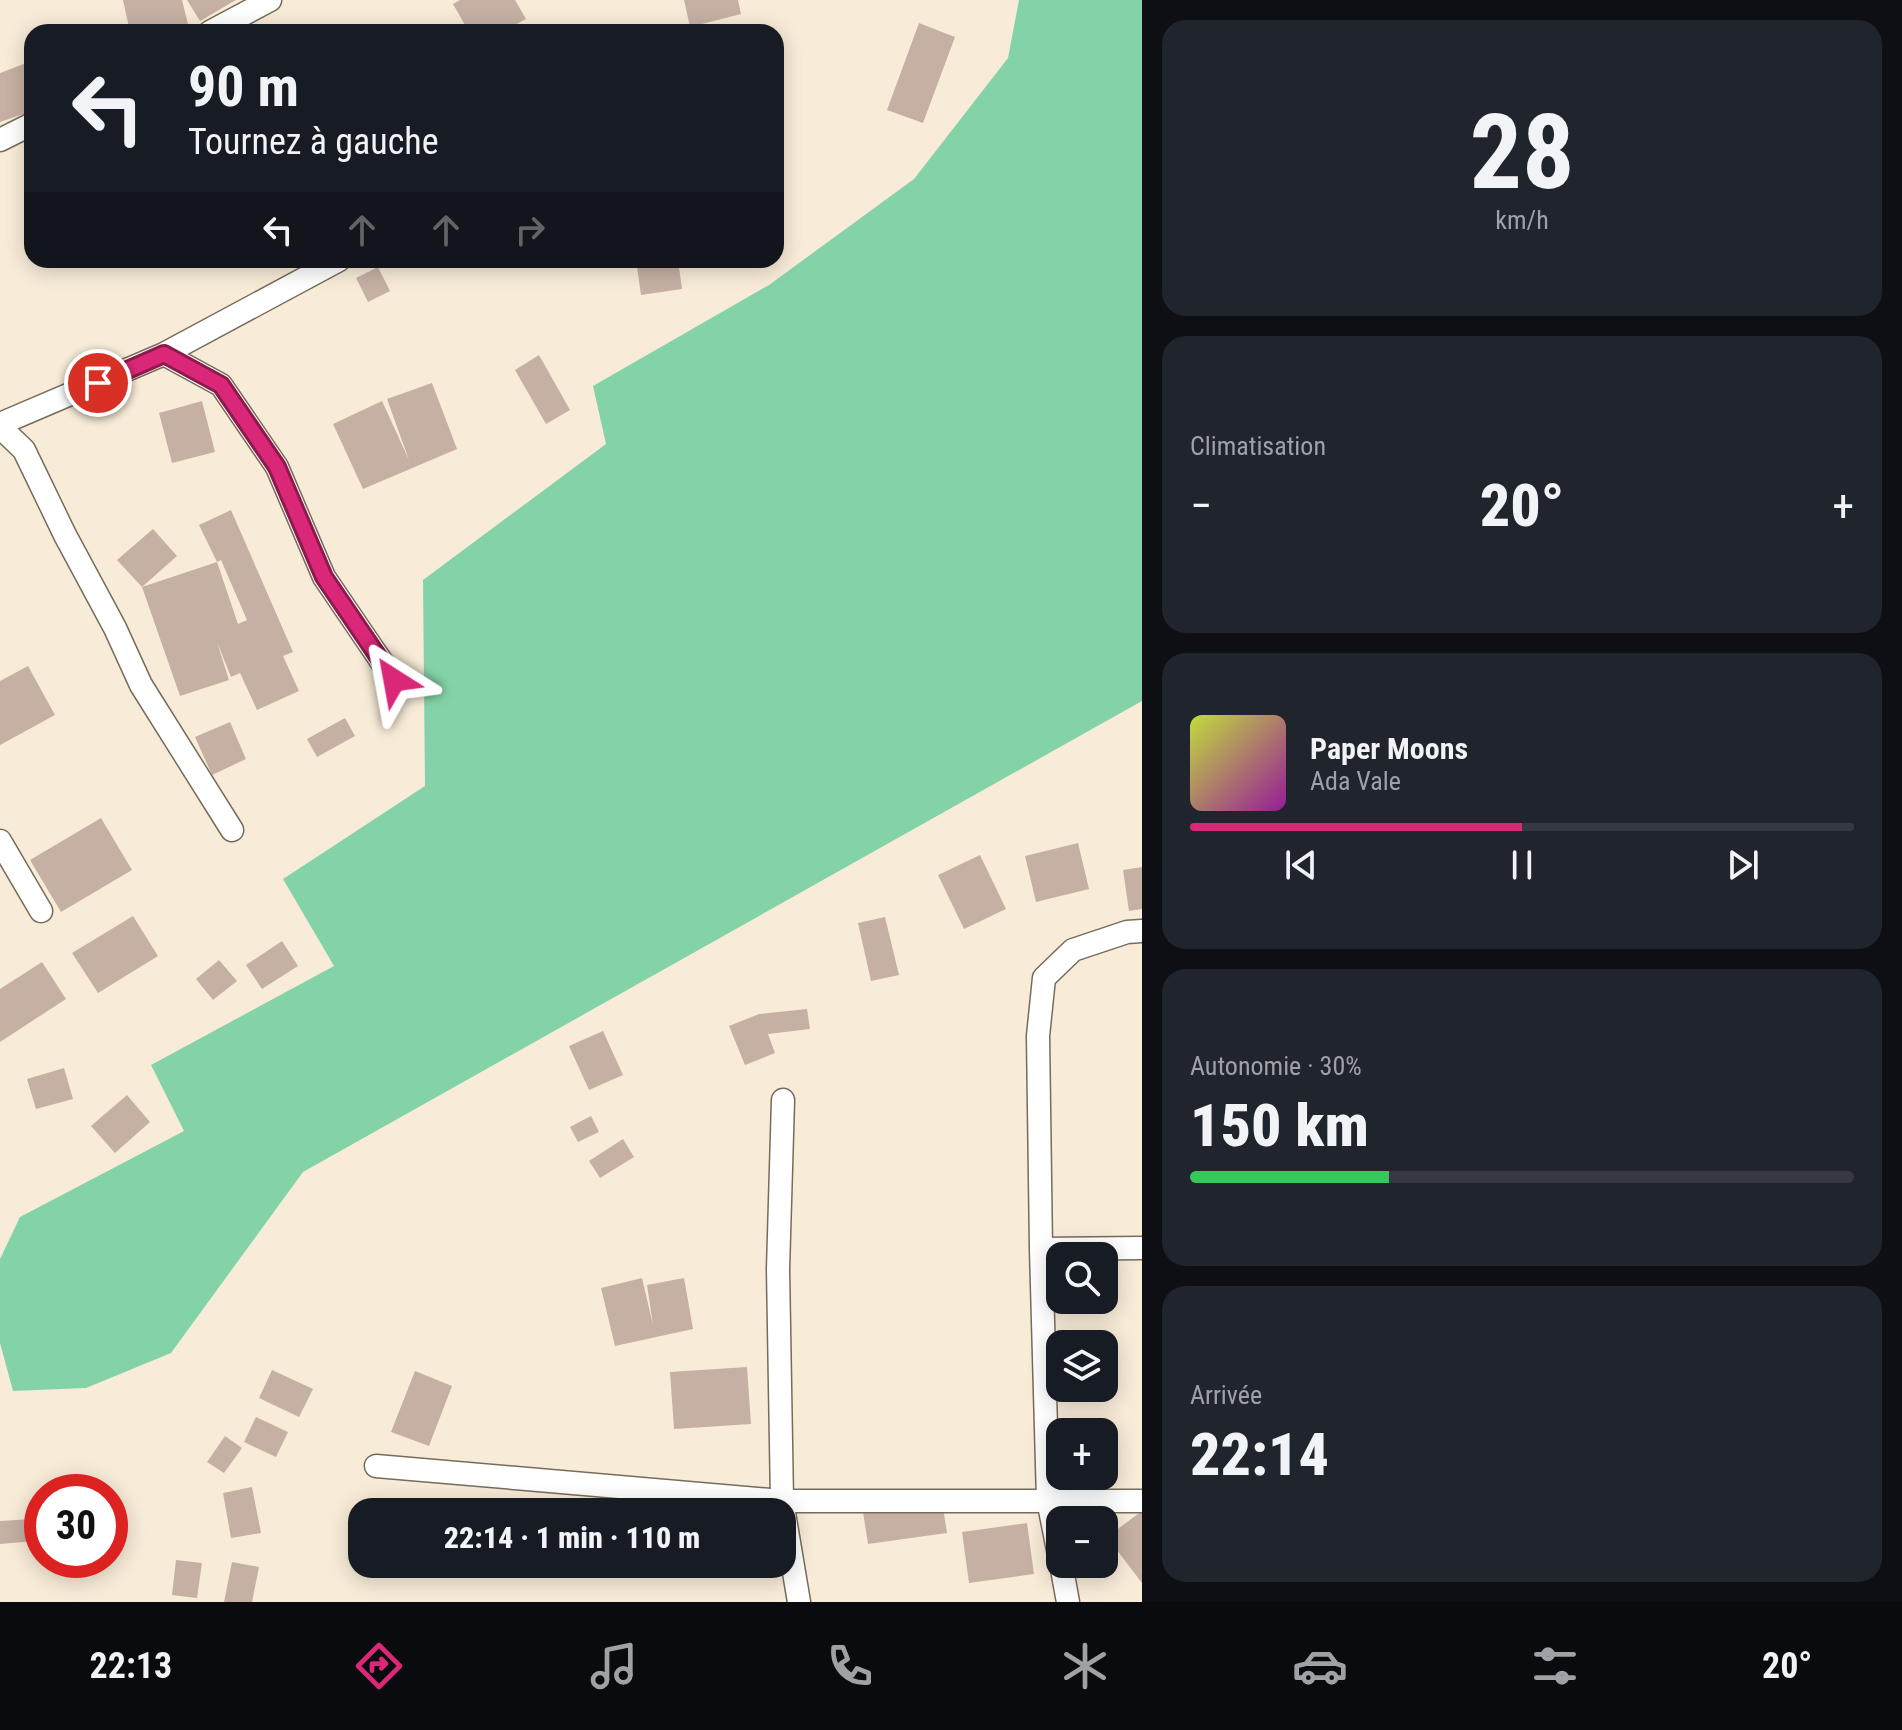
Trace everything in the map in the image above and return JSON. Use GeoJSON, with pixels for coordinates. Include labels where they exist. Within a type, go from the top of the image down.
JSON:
{"type":"FeatureCollection","features":[{"type":"Feature","properties":{"kind":"street"},"geometry":{"type":"LineString","coordinates":[[225,24],[270,0]]}},
{"type":"Feature","properties":{"kind":"street"},"geometry":{"type":"LineString","coordinates":[[0,140],[24,128]]}},
{"type":"Feature","properties":{"kind":"street"},"geometry":{"type":"LineString","coordinates":[[232,830],[141,685],[24,450],[0,426],[164,354],[324,268]]}},
{"type":"Feature","properties":{"kind":"street"},"geometry":{"type":"LineString","coordinates":[[164,354],[221,385],[277,467],[324,577],[394,680]]}},
{"type":"Feature","properties":{"kind":"street"},"geometry":{"type":"LineString","coordinates":[[0,841],[41,911]]}},
{"type":"Feature","properties":{"kind":"street"},"geometry":{"type":"LineString","coordinates":[[1049,1506],[1038,1036],[1044,978],[1073,950],[1127,932],[1142,931]]}},
{"type":"Feature","properties":{"kind":"street"},"geometry":{"type":"LineString","coordinates":[[782,1498],[778,1269],[783,1100]]}},
{"type":"Feature","properties":{"kind":"street"},"geometry":{"type":"LineString","coordinates":[[1041,1249],[1142,1248]]}},
{"type":"Feature","properties":{"kind":"street"},"geometry":{"type":"LineString","coordinates":[[376,1466],[747,1498]]}},
{"type":"Feature","properties":{"kind":"street"},"geometry":{"type":"LineString","coordinates":[[796,1501],[1142,1501]]}},
{"type":"Feature","properties":{"kind":"street"},"geometry":{"type":"LineString","coordinates":[[795,1578],[799,1602]]}},
{"type":"Feature","properties":{"kind":"street"},"geometry":{"type":"LineString","coordinates":[[1063,1578],[1068,1602]]}},
{"type":"Feature","properties":{"kind":"green space"},"geometry":{"type":"Polygon","coordinates":[[[1019,0],[1142,0],[1142,701],[303,1172],[171,1353],[86,1388],[13,1391],[0,1343],[0,1259],[20,1217],[184,1131],[151,1065],[334,966],[283,879],[425,786],[423,580],[606,444],[593,386],[769,285],[914,179],[1008,58],[1019,0]]]}},
{"type":"Feature","properties":{"kind":"building"},"geometry":{"type":"Polygon","coordinates":[[[123,0],[182,0],[188,24],[128,24],[123,0]]]}},
{"type":"Feature","properties":{"kind":"building"},"geometry":{"type":"Polygon","coordinates":[[[187,0],[236,0],[200,21],[187,0]]]}},
{"type":"Feature","properties":{"kind":"building"},"geometry":{"type":"Polygon","coordinates":[[[460,0],[515,0],[526,19],[517,24],[464,24],[453,4],[460,0]]]}},
{"type":"Feature","properties":{"kind":"building"},"geometry":{"type":"Polygon","coordinates":[[[684,0],[738,0],[741,14],[689,24],[684,0]]]}},
{"type":"Feature","properties":{"kind":"building"},"geometry":{"type":"Polygon","coordinates":[[[919,23],[955,37],[923,123],[887,110],[919,23]]]}},
{"type":"Feature","properties":{"kind":"building"},"geometry":{"type":"Polygon","coordinates":[[[24,64],[24,114],[0,122],[0,73],[24,64]]]}},
{"type":"Feature","properties":{"kind":"building"},"geometry":{"type":"Polygon","coordinates":[[[378,268],[390,291],[368,302],[356,278],[378,268]]]}},
{"type":"Feature","properties":{"kind":"building"},"geometry":{"type":"Polygon","coordinates":[[[637,268],[679,268],[682,289],[641,295],[637,268]]]}},
{"type":"Feature","properties":{"kind":"building"},"geometry":{"type":"Polygon","coordinates":[[[539,355],[570,410],[546,424],[515,370],[539,355]]]}},
{"type":"Feature","properties":{"kind":"building"},"geometry":{"type":"Polygon","coordinates":[[[432,383],[457,449],[363,489],[333,424],[382,401],[409,460],[387,399],[432,383]]]}},
{"type":"Feature","properties":{"kind":"building"},"geometry":{"type":"Polygon","coordinates":[[[202,401],[215,452],[172,463],[159,413],[202,401]]]}},
{"type":"Feature","properties":{"kind":"building"},"geometry":{"type":"Polygon","coordinates":[[[231,510],[293,652],[283,656],[299,691],[257,710],[240,673],[231,677],[217,642],[229,680],[180,696],[142,587],[217,562],[199,525],[231,510]],[[221,560],[217,562],[238,624],[247,620],[221,560]]]}},
{"type":"Feature","properties":{"kind":"building"},"geometry":{"type":"Polygon","coordinates":[[[153,529],[177,556],[142,587],[117,560],[153,529]]]}},
{"type":"Feature","properties":{"kind":"building"},"geometry":{"type":"Polygon","coordinates":[[[28,666],[55,715],[0,745],[0,681],[28,666]]]}},
{"type":"Feature","properties":{"kind":"building"},"geometry":{"type":"Polygon","coordinates":[[[345,718],[355,736],[317,757],[307,739],[345,718]]]}},
{"type":"Feature","properties":{"kind":"building"},"geometry":{"type":"Polygon","coordinates":[[[230,722],[246,759],[212,775],[195,737],[230,722]]]}},
{"type":"Feature","properties":{"kind":"building"},"geometry":{"type":"Polygon","coordinates":[[[101,818],[132,870],[61,912],[30,860],[101,818]]]}},
{"type":"Feature","properties":{"kind":"building"},"geometry":{"type":"Polygon","coordinates":[[[1078,843],[1089,889],[1036,902],[1025,856],[1078,843]]]}},
{"type":"Feature","properties":{"kind":"building"},"geometry":{"type":"Polygon","coordinates":[[[980,855],[1006,909],[964,929],[938,875],[980,855]]]}},
{"type":"Feature","properties":{"kind":"building"},"geometry":{"type":"Polygon","coordinates":[[[1142,867],[1142,909],[1129,911],[1123,870],[1142,867]]]}},
{"type":"Feature","properties":{"kind":"building"},"geometry":{"type":"Polygon","coordinates":[[[133,916],[158,956],[98,993],[72,953],[133,916]]]}},
{"type":"Feature","properties":{"kind":"building"},"geometry":{"type":"Polygon","coordinates":[[[885,917],[899,975],[871,981],[858,923],[885,917]]]}},
{"type":"Feature","properties":{"kind":"building"},"geometry":{"type":"Polygon","coordinates":[[[282,941],[298,966],[262,989],[246,965],[282,941]]]}},
{"type":"Feature","properties":{"kind":"building"},"geometry":{"type":"Polygon","coordinates":[[[219,960],[237,981],[213,1000],[196,979],[219,960]]]}},
{"type":"Feature","properties":{"kind":"building"},"geometry":{"type":"Polygon","coordinates":[[[42,962],[66,999],[0,1042],[0,989],[42,962]]]}},
{"type":"Feature","properties":{"kind":"building"},"geometry":{"type":"Polygon","coordinates":[[[807,1009],[810,1029],[768,1034],[775,1053],[745,1065],[729,1026],[759,1014],[807,1009]]]}},
{"type":"Feature","properties":{"kind":"building"},"geometry":{"type":"Polygon","coordinates":[[[603,1031],[623,1075],[589,1090],[569,1046],[603,1031]]]}},
{"type":"Feature","properties":{"kind":"building"},"geometry":{"type":"Polygon","coordinates":[[[64,1068],[73,1099],[36,1109],[27,1079],[64,1068]]]}},
{"type":"Feature","properties":{"kind":"building"},"geometry":{"type":"Polygon","coordinates":[[[127,1095],[150,1122],[115,1153],[91,1126],[127,1095]]]}},
{"type":"Feature","properties":{"kind":"building"},"geometry":{"type":"Polygon","coordinates":[[[591,1116],[599,1132],[578,1142],[570,1127],[591,1116]]]}},
{"type":"Feature","properties":{"kind":"building"},"geometry":{"type":"Polygon","coordinates":[[[623,1139],[634,1157],[600,1178],[589,1161],[623,1139]]]}},
{"type":"Feature","properties":{"kind":"building"},"geometry":{"type":"Polygon","coordinates":[[[642,1278],[653,1325],[647,1285],[684,1278],[693,1329],[615,1346],[601,1288],[642,1278]]]}},
{"type":"Feature","properties":{"kind":"building"},"geometry":{"type":"Polygon","coordinates":[[[747,1367],[751,1424],[674,1429],[670,1372],[747,1367]]]}},
{"type":"Feature","properties":{"kind":"building"},"geometry":{"type":"Polygon","coordinates":[[[272,1370],[313,1389],[299,1417],[259,1398],[272,1370]]]}},
{"type":"Feature","properties":{"kind":"building"},"geometry":{"type":"Polygon","coordinates":[[[415,1371],[452,1386],[429,1446],[391,1432],[415,1371]]]}},
{"type":"Feature","properties":{"kind":"building"},"geometry":{"type":"Polygon","coordinates":[[[256,1417],[288,1432],[276,1457],[244,1442],[256,1417]]]}},
{"type":"Feature","properties":{"kind":"building"},"geometry":{"type":"Polygon","coordinates":[[[225,1436],[242,1448],[224,1473],[207,1462],[225,1436]]]}},
{"type":"Feature","properties":{"kind":"building"},"geometry":{"type":"Polygon","coordinates":[[[252,1487],[261,1533],[231,1538],[223,1493],[252,1487]]]}},
{"type":"Feature","properties":{"kind":"building"},"geometry":{"type":"Polygon","coordinates":[[[942,1501],[947,1533],[868,1544],[863,1512],[942,1501]]]}},
{"type":"Feature","properties":{"kind":"building"},"geometry":{"type":"Polygon","coordinates":[[[1142,1511],[1142,1583],[1118,1551],[1118,1529],[1142,1511]]]}},
{"type":"Feature","properties":{"kind":"building"},"geometry":{"type":"Polygon","coordinates":[[[24,1520],[24,1542],[0,1544],[0,1521],[24,1520]]]}},
{"type":"Feature","properties":{"kind":"building"},"geometry":{"type":"Polygon","coordinates":[[[1027,1523],[1034,1574],[969,1583],[962,1532],[1027,1523]]]}},
{"type":"Feature","properties":{"kind":"building"},"geometry":{"type":"Polygon","coordinates":[[[176,1560],[202,1563],[197,1598],[172,1595],[176,1560]]]}},
{"type":"Feature","properties":{"kind":"building"},"geometry":{"type":"Polygon","coordinates":[[[232,1562],[259,1567],[252,1602],[224,1602],[232,1562]]]}},
{"type":"Feature","properties":{"kind":"route"},"geometry":{"type":"LineString","coordinates":[[98,383],[164,354],[221,385],[277,467],[324,577],[394,680]]}}]}
